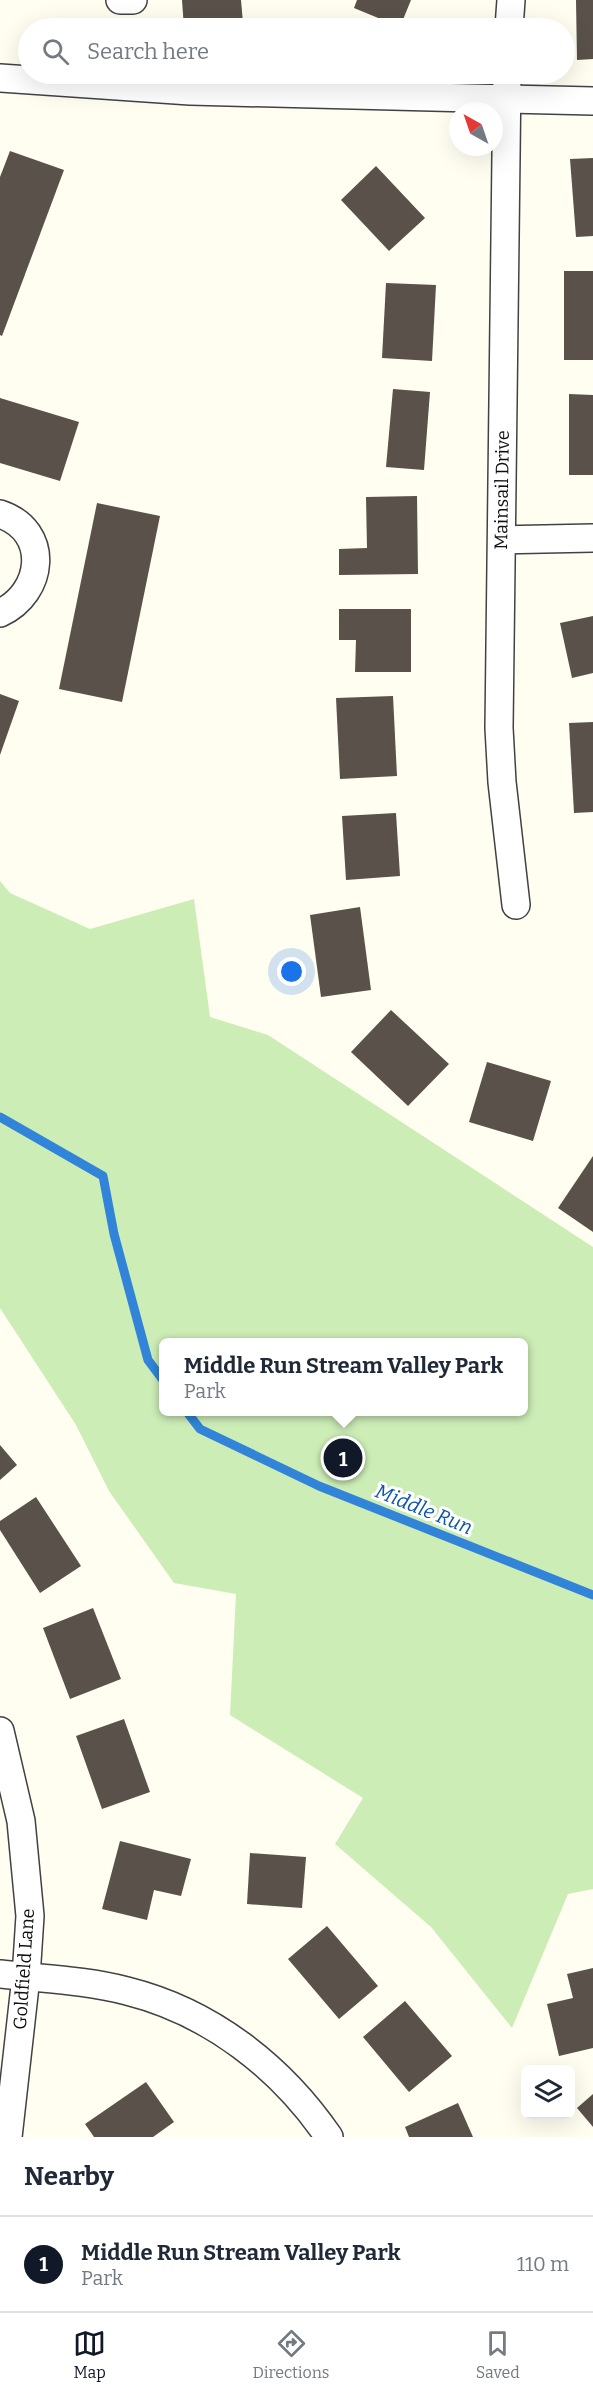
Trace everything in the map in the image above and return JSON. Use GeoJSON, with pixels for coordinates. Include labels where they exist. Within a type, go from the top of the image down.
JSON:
{"type":"FeatureCollection","features":[{"type":"Feature","properties":{"kind":"street"},"geometry":{"type":"LineString","coordinates":[[120,0],[133,0]]}},
{"type":"Feature","properties":{"kind":"street"},"geometry":{"type":"LineString","coordinates":[[509,18],[510,0]]}},
{"type":"Feature","properties":{"kind":"street"},"geometry":{"type":"LineString","coordinates":[[0,78],[18,79]]}},
{"type":"Feature","properties":{"kind":"street"},"geometry":{"type":"LineString","coordinates":[[81,84],[190,92],[506,86],[593,101]]}},
{"type":"Feature","properties":{"kind":"street","name":"Mainsail Drive"},"geometry":{"type":"LineString","coordinates":[[506,86],[499,728],[516,905]]}},
{"type":"Feature","properties":{"kind":"street"},"geometry":{"type":"LineString","coordinates":[[0,514],[22,525],[33,541],[38,560],[28,590],[12,608],[0,613]]}},
{"type":"Feature","properties":{"kind":"street"},"geometry":{"type":"LineString","coordinates":[[502,540],[593,538]]}},
{"type":"Feature","properties":{"kind":"street","name":"Goldfield Lane"},"geometry":{"type":"LineString","coordinates":[[0,1731],[21,1821],[30,1916],[13,1976],[8,2137]]}},
{"type":"Feature","properties":{"kind":"street"},"geometry":{"type":"LineString","coordinates":[[13,1976],[126,1990],[190,2013],[222,2032],[270,2067],[293,2090],[329,2137]]}},
{"type":"Feature","properties":{"kind":"green space"},"geometry":{"type":"Polygon","coordinates":[[[0,881],[10,893],[90,929],[194,899],[210,1017],[268,1035],[593,1247],[593,1889],[568,1894],[512,2028],[431,1927],[335,1844],[363,1798],[230,1715],[236,1594],[174,1583],[109,1491],[76,1425],[0,1308],[0,881]]]}},
{"type":"Feature","properties":{"kind":"building"},"geometry":{"type":"Polygon","coordinates":[[[182,0],[241,0],[243,18],[183,18],[182,0]]]}},
{"type":"Feature","properties":{"kind":"building"},"geometry":{"type":"Polygon","coordinates":[[[357,0],[411,0],[404,18],[378,18],[354,8],[357,0]]]}},
{"type":"Feature","properties":{"kind":"building"},"geometry":{"type":"Polygon","coordinates":[[[576,0],[593,0],[593,59],[577,60],[576,0]]]}},
{"type":"Feature","properties":{"kind":"building"},"geometry":{"type":"Polygon","coordinates":[[[10,151],[64,170],[2,336],[0,335],[0,177],[10,151]]]}},
{"type":"Feature","properties":{"kind":"building"},"geometry":{"type":"Polygon","coordinates":[[[593,158],[593,236],[576,237],[570,159],[593,158]]]}},
{"type":"Feature","properties":{"kind":"building"},"geometry":{"type":"Polygon","coordinates":[[[376,166],[425,218],[389,251],[341,200],[376,166]]]}},
{"type":"Feature","properties":{"kind":"building"},"geometry":{"type":"Polygon","coordinates":[[[564,271],[593,271],[593,360],[564,360],[564,271]]]}},
{"type":"Feature","properties":{"kind":"building"},"geometry":{"type":"Polygon","coordinates":[[[386,283],[436,285],[432,361],[382,358],[386,283]]]}},
{"type":"Feature","properties":{"kind":"building"},"geometry":{"type":"Polygon","coordinates":[[[393,389],[430,392],[424,470],[386,467],[393,389]]]}},
{"type":"Feature","properties":{"kind":"building"},"geometry":{"type":"Polygon","coordinates":[[[569,394],[593,395],[593,475],[569,475],[569,394]]]}},
{"type":"Feature","properties":{"kind":"building"},"geometry":{"type":"Polygon","coordinates":[[[0,398],[79,422],[60,481],[0,463],[0,398]]]}},
{"type":"Feature","properties":{"kind":"building"},"geometry":{"type":"Polygon","coordinates":[[[417,496],[418,574],[339,575],[339,549],[367,548],[366,497],[417,496]]]}},
{"type":"Feature","properties":{"kind":"building"},"geometry":{"type":"Polygon","coordinates":[[[97,503],[160,516],[122,702],[59,689],[97,503]]]}},
{"type":"Feature","properties":{"kind":"building"},"geometry":{"type":"Polygon","coordinates":[[[339,609],[411,609],[411,672],[355,672],[356,640],[339,640],[339,609]]]}},
{"type":"Feature","properties":{"kind":"building"},"geometry":{"type":"Polygon","coordinates":[[[593,616],[593,673],[572,678],[560,623],[593,616]]]}},
{"type":"Feature","properties":{"kind":"building"},"geometry":{"type":"Polygon","coordinates":[[[0,694],[19,701],[0,755],[0,694]]]}},
{"type":"Feature","properties":{"kind":"building"},"geometry":{"type":"Polygon","coordinates":[[[393,696],[397,776],[340,779],[336,698],[393,696]]]}},
{"type":"Feature","properties":{"kind":"building"},"geometry":{"type":"Polygon","coordinates":[[[593,722],[593,812],[574,813],[569,723],[593,722]]]}},
{"type":"Feature","properties":{"kind":"building"},"geometry":{"type":"Polygon","coordinates":[[[396,813],[400,876],[346,880],[342,816],[396,813]]]}},
{"type":"Feature","properties":{"kind":"building"},"geometry":{"type":"Polygon","coordinates":[[[360,907],[371,990],[321,997],[310,915],[360,907]]]}},
{"type":"Feature","properties":{"kind":"building"},"geometry":{"type":"Polygon","coordinates":[[[391,1010],[449,1064],[408,1106],[351,1052],[391,1010]]]}},
{"type":"Feature","properties":{"kind":"building"},"geometry":{"type":"Polygon","coordinates":[[[487,1062],[551,1081],[533,1141],[469,1122],[487,1062]]]}},
{"type":"Feature","properties":{"kind":"building"},"geometry":{"type":"Polygon","coordinates":[[[593,1156],[593,1232],[558,1208],[593,1156]]]}},
{"type":"Feature","properties":{"kind":"building"},"geometry":{"type":"Polygon","coordinates":[[[0,1445],[17,1465],[0,1480],[0,1445]]]}},
{"type":"Feature","properties":{"kind":"building"},"geometry":{"type":"Polygon","coordinates":[[[36,1497],[81,1566],[40,1593],[0,1530],[0,1521],[36,1497]]]}},
{"type":"Feature","properties":{"kind":"building"},"geometry":{"type":"Polygon","coordinates":[[[93,1608],[121,1679],[70,1699],[43,1628],[93,1608]]]}},
{"type":"Feature","properties":{"kind":"building"},"geometry":{"type":"Polygon","coordinates":[[[124,1719],[150,1792],[102,1809],[76,1736],[124,1719]]]}},
{"type":"Feature","properties":{"kind":"building"},"geometry":{"type":"Polygon","coordinates":[[[120,1841],[191,1859],[181,1896],[154,1890],[147,1920],[102,1909],[120,1841]]]}},
{"type":"Feature","properties":{"kind":"building"},"geometry":{"type":"Polygon","coordinates":[[[250,1853],[306,1857],[302,1908],[247,1904],[250,1853]]]}},
{"type":"Feature","properties":{"kind":"building"},"geometry":{"type":"Polygon","coordinates":[[[327,1926],[378,1986],[339,2019],[288,1959],[327,1926]]]}},
{"type":"Feature","properties":{"kind":"building"},"geometry":{"type":"Polygon","coordinates":[[[593,1968],[593,2048],[559,2056],[547,2004],[573,1998],[567,1974],[593,1968]]]}},
{"type":"Feature","properties":{"kind":"building"},"geometry":{"type":"Polygon","coordinates":[[[405,2001],[452,2056],[409,2092],[363,2037],[405,2001]]]}},
{"type":"Feature","properties":{"kind":"building"},"geometry":{"type":"Polygon","coordinates":[[[146,2082],[174,2122],[153,2137],[94,2137],[85,2124],[146,2082]]]}},
{"type":"Feature","properties":{"kind":"building"},"geometry":{"type":"Polygon","coordinates":[[[593,2094],[593,2127],[577,2108],[593,2094]]]}},
{"type":"Feature","properties":{"kind":"building"},"geometry":{"type":"Polygon","coordinates":[[[458,2103],[473,2137],[409,2137],[405,2127],[458,2103]]]}},
{"type":"Feature","properties":{"kind":"waterway","name":"Middle Run"},"geometry":{"type":"LineString","coordinates":[[0,1117],[103,1176],[114,1234],[148,1360],[159,1375]]}},
{"type":"Feature","properties":{"kind":"waterway","name":"Middle Run"},"geometry":{"type":"LineString","coordinates":[[190,1416],[200,1429],[319,1486],[593,1595]]}},
{"type":"Feature","properties":{"kind":"place","name":"Middle Run Stream Valley Park"},"geometry":{"type":"Point","coordinates":[343,1458]}}]}
